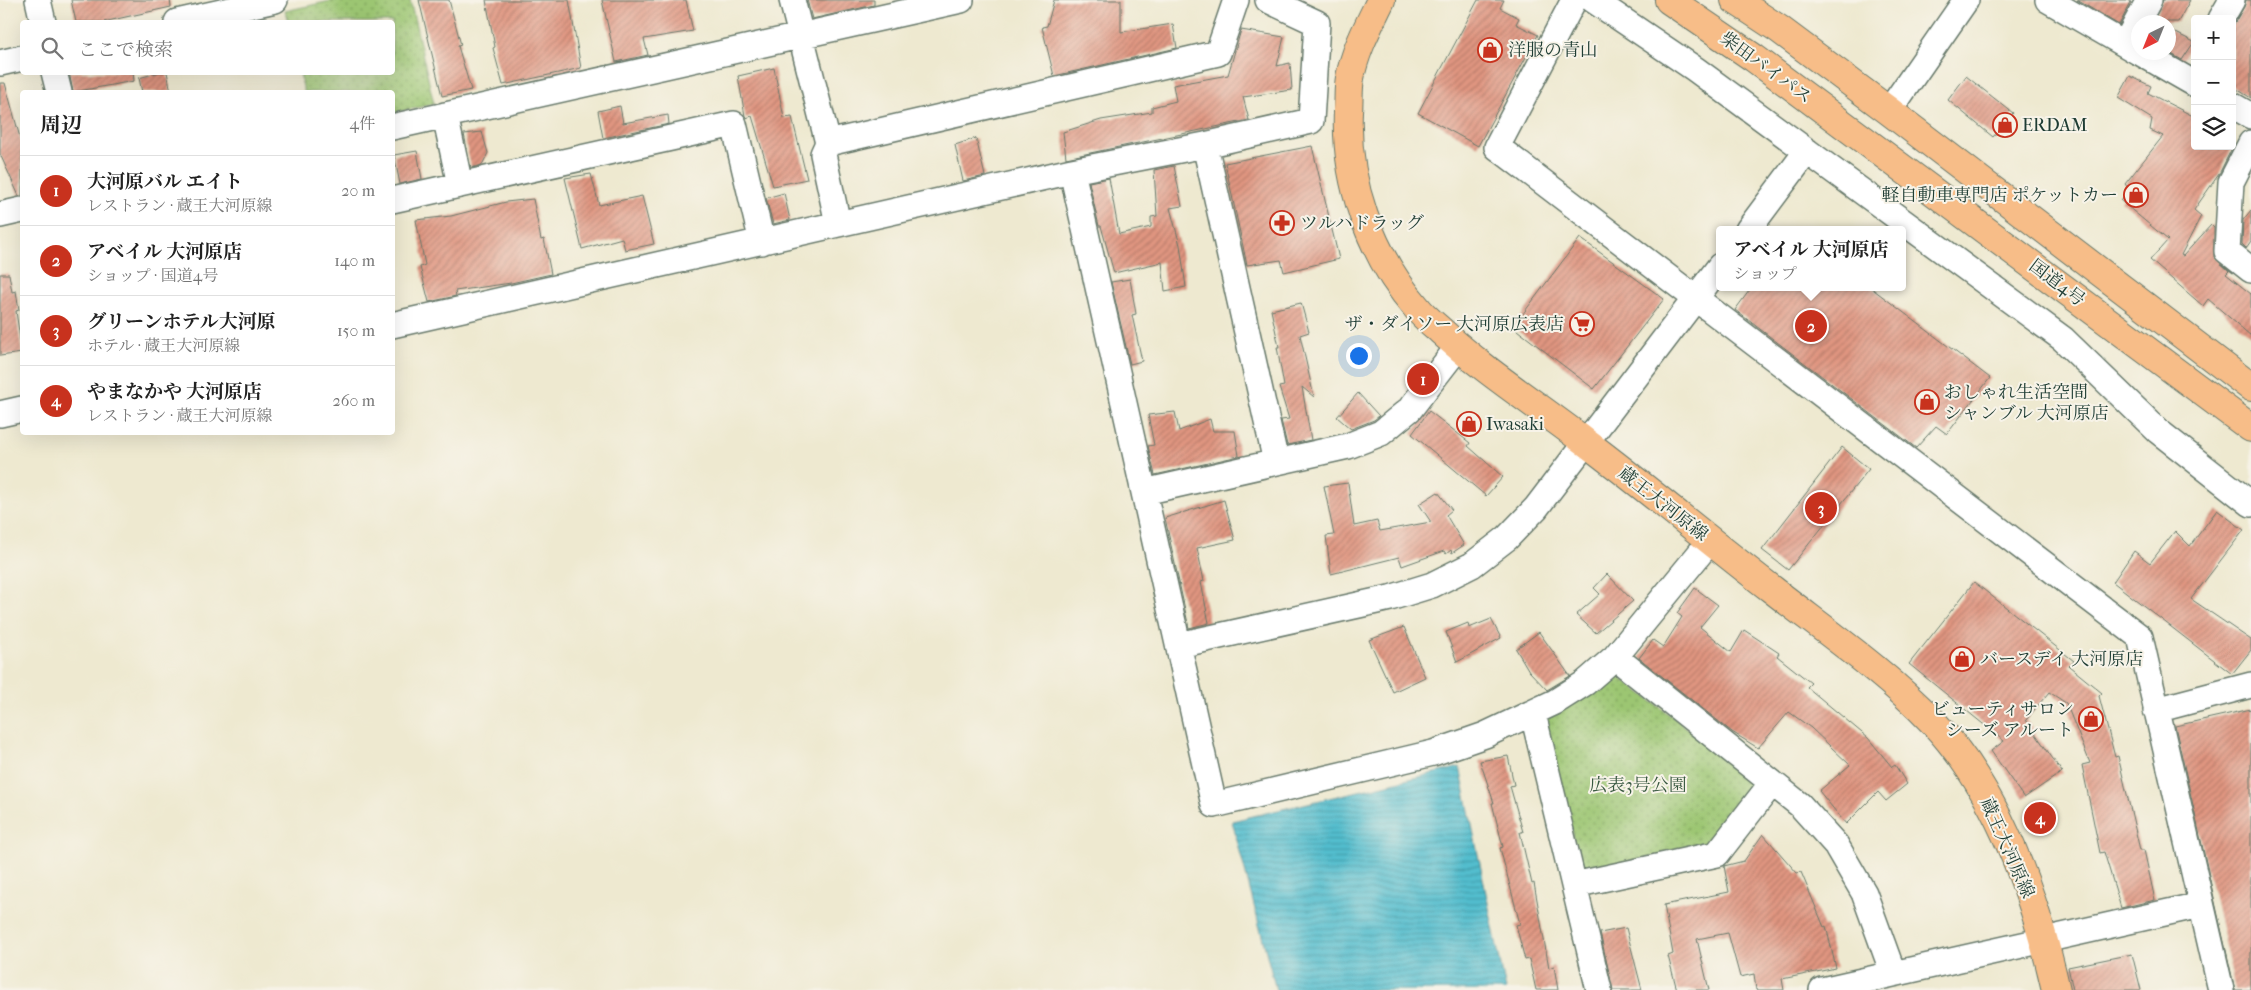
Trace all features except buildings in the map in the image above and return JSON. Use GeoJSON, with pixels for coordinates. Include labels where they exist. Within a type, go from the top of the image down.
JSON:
{"type":"FeatureCollection","features":[{"type":"Feature","properties":{"kind":"main road","name":"蔵王大河原線"},"geometry":{"type":"LineString","coordinates":[[1381,0],[1358,48],[1350,80],[1347,130],[1353,178],[1366,223],[1385,264],[1417,309],[1458,347],[1585,442],[1887,678],[1934,723],[1968,768],[1996,814],[2020,870],[2045,940],[2056,990]]}},
{"type":"Feature","properties":{"kind":"main road","name":"柴田バイパス"},"geometry":{"type":"LineString","coordinates":[[1669,0],[1754,58],[1863,139]]}},
{"type":"Feature","properties":{"kind":"main road"},"geometry":{"type":"LineString","coordinates":[[1735,0],[1889,111]]}},
{"type":"Feature","properties":{"kind":"main road","name":"国道4号"},"geometry":{"type":"LineString","coordinates":[[1889,111],[2251,387]]}},
{"type":"Feature","properties":{"kind":"main road","name":"国道4号"},"geometry":{"type":"LineString","coordinates":[[1863,139],[2251,428]]}},
{"type":"Feature","properties":{"kind":"street"},"geometry":{"type":"LineString","coordinates":[[38,0],[43,20]]}},
{"type":"Feature","properties":{"kind":"street"},"geometry":{"type":"LineString","coordinates":[[186,20],[275,0]]}},
{"type":"Feature","properties":{"kind":"street"},"geometry":{"type":"LineString","coordinates":[[792,0],[828,142],[823,154],[838,224]]}},
{"type":"Feature","properties":{"kind":"street"},"geometry":{"type":"LineString","coordinates":[[395,126],[961,0]]}},
{"type":"Feature","properties":{"kind":"street"},"geometry":{"type":"LineString","coordinates":[[828,142],[1218,54],[1236,0]]}},
{"type":"Feature","properties":{"kind":"street"},"geometry":{"type":"LineString","coordinates":[[395,324],[1072,171],[1205,145],[1311,121],[1317,23],[1268,0]]}},
{"type":"Feature","properties":{"kind":"street"},"geometry":{"type":"LineString","coordinates":[[1574,0],[1497,147],[2140,637],[2221,990]]}},
{"type":"Feature","properties":{"kind":"street"},"geometry":{"type":"LineString","coordinates":[[1593,0],[1695,69],[2062,339],[2158,431],[2251,504]]}},
{"type":"Feature","properties":{"kind":"street"},"geometry":{"type":"LineString","coordinates":[[1889,111],[1966,0]]}},
{"type":"Feature","properties":{"kind":"street"},"geometry":{"type":"LineString","coordinates":[[2144,15],[2149,0]]}},
{"type":"Feature","properties":{"kind":"street"},"geometry":{"type":"LineString","coordinates":[[2223,15],[2232,0]]}},
{"type":"Feature","properties":{"kind":"street"},"geometry":{"type":"LineString","coordinates":[[2061,3],[2131,48]]}},
{"type":"Feature","properties":{"kind":"street"},"geometry":{"type":"LineString","coordinates":[[0,63],[20,58]]}},
{"type":"Feature","properties":{"kind":"street"},"geometry":{"type":"LineString","coordinates":[[2156,60],[2191,76]]}},
{"type":"Feature","properties":{"kind":"street"},"geometry":{"type":"LineString","coordinates":[[55,75],[58,90]]}},
{"type":"Feature","properties":{"kind":"street"},"geometry":{"type":"LineString","coordinates":[[2236,108],[2251,116]]}},
{"type":"Feature","properties":{"kind":"street"},"geometry":{"type":"LineString","coordinates":[[445,115],[460,185]]}},
{"type":"Feature","properties":{"kind":"street"},"geometry":{"type":"LineString","coordinates":[[395,199],[734,124],[762,242]]}},
{"type":"Feature","properties":{"kind":"street"},"geometry":{"type":"LineString","coordinates":[[2251,143],[2231,182],[2227,251],[2251,270]]}},
{"type":"Feature","properties":{"kind":"street"},"geometry":{"type":"LineString","coordinates":[[1205,145],[1276,462]]}},
{"type":"Feature","properties":{"kind":"street"},"geometry":{"type":"LineString","coordinates":[[1751,226],[1807,151]]}},
{"type":"Feature","properties":{"kind":"street"},"geometry":{"type":"LineString","coordinates":[[1072,171],[1214,805],[1433,753],[1485,735],[1533,714],[1585,683],[1615,657],[1710,541]]}},
{"type":"Feature","properties":{"kind":"street"},"geometry":{"type":"LineString","coordinates":[[0,215],[20,210]]}},
{"type":"Feature","properties":{"kind":"street"},"geometry":{"type":"LineString","coordinates":[[1179,645],[1390,598],[1432,585],[1472,566],[1507,538],[1536,508],[1716,271]]}},
{"type":"Feature","properties":{"kind":"street"},"geometry":{"type":"LineString","coordinates":[[1144,492],[1348,446],[1381,433],[1410,409],[1458,347]]}},
{"type":"Feature","properties":{"kind":"street"},"geometry":{"type":"LineString","coordinates":[[0,414],[20,409]]}},
{"type":"Feature","properties":{"kind":"street"},"geometry":{"type":"LineString","coordinates":[[1615,657],[1800,805],[1836,845],[1864,893],[1893,973]]}},
{"type":"Feature","properties":{"kind":"street"},"geometry":{"type":"LineString","coordinates":[[2156,710],[2251,684]]}},
{"type":"Feature","properties":{"kind":"street"},"geometry":{"type":"LineString","coordinates":[[1533,714],[1599,990]]}},
{"type":"Feature","properties":{"kind":"street"},"geometry":{"type":"LineString","coordinates":[[1574,885],[1717,854],[1772,783]]}},
{"type":"Feature","properties":{"kind":"street"},"geometry":{"type":"LineString","coordinates":[[1822,990],[2200,905]]}},
{"type":"Feature","properties":{"kind":"green space"},"geometry":{"type":"Polygon","coordinates":[[[335,0],[410,0],[434,104],[395,113],[395,90],[304,90],[300,75],[395,75],[395,20],[287,20],[285,11],[335,0]]]}},
{"type":"Feature","properties":{"kind":"green space","name":"広表3号公園"},"geometry":{"type":"Polygon","coordinates":[[[1615,673],[1753,778],[1757,789],[1713,845],[1582,871],[1544,726],[1547,716],[1615,673]]]}},
{"type":"Feature","properties":{"kind":"water"},"geometry":{"type":"Polygon","coordinates":[[[1460,767],[1506,990],[1276,990],[1232,821],[1460,767]]]}},
{"type":"Feature","properties":{"kind":"place","name":"洋服の青山"},"geometry":{"type":"Point","coordinates":[1490,50]}},
{"type":"Feature","properties":{"kind":"place","name":"ERDAM"},"geometry":{"type":"Point","coordinates":[2005,125]}},
{"type":"Feature","properties":{"kind":"place","name":"軽自動車専門店 ポケットカー"},"geometry":{"type":"Point","coordinates":[2136,195]}},
{"type":"Feature","properties":{"kind":"place","name":"ツルハドラッグ"},"geometry":{"type":"Point","coordinates":[1282,223]}},
{"type":"Feature","properties":{"kind":"place","name":"ザ・ダイソー 大河原広表店"},"geometry":{"type":"Point","coordinates":[1582,324]}},
{"type":"Feature","properties":{"kind":"place","name":"アベイル 大河原店"},"geometry":{"type":"Point","coordinates":[1811,326]}},
{"type":"Feature","properties":{"kind":"place","name":"大河原バル エイト"},"geometry":{"type":"Point","coordinates":[1423,379]}},
{"type":"Feature","properties":{"kind":"place","name":"おしゃれ生活空間 シャンブル 大河原店"},"geometry":{"type":"Point","coordinates":[1927,402]}},
{"type":"Feature","properties":{"kind":"place","name":"Iwasaki"},"geometry":{"type":"Point","coordinates":[1469,424]}},
{"type":"Feature","properties":{"kind":"place","name":"グリーンホテル大河原"},"geometry":{"type":"Point","coordinates":[1821,508]}},
{"type":"Feature","properties":{"kind":"place","name":"バースデイ 大河原店"},"geometry":{"type":"Point","coordinates":[1962,659]}},
{"type":"Feature","properties":{"kind":"place","name":"ビューティサロン シーズ アルート"},"geometry":{"type":"Point","coordinates":[2091,719]}},
{"type":"Feature","properties":{"kind":"place","name":"やまなかや 大河原店"},"geometry":{"type":"Point","coordinates":[2040,818]}}]}
